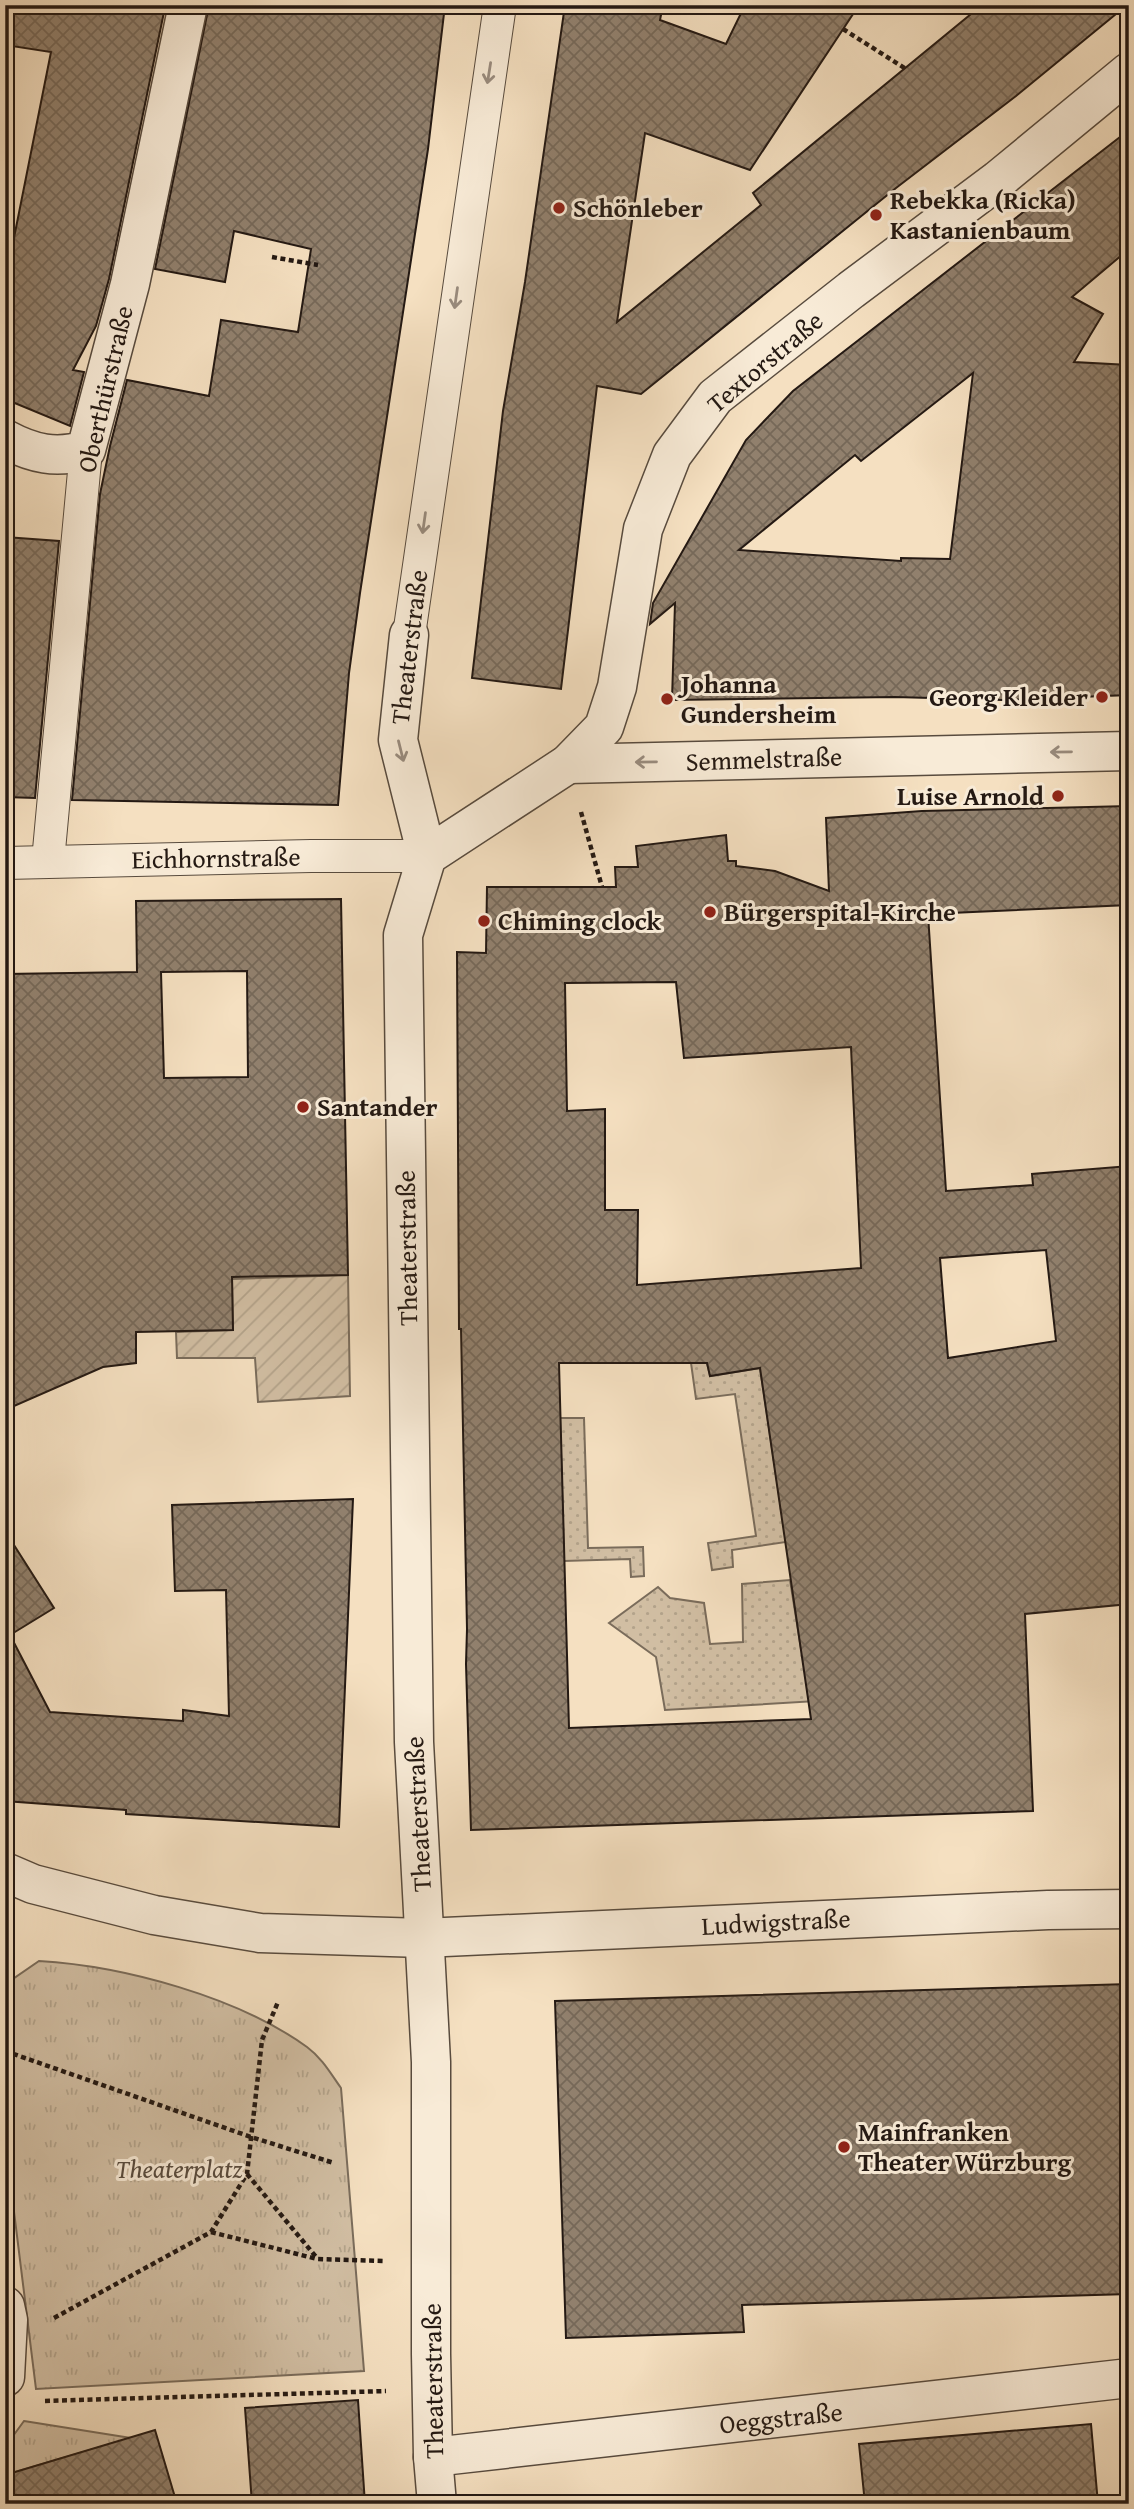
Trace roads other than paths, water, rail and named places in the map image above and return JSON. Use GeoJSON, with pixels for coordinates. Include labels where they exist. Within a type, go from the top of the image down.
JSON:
{"type":"FeatureCollection","features":[{"type":"Feature","properties":{"kind":"street","name":"Oberthürstraße"},"geometry":{"type":"LineString","coordinates":[[48,861],[86,450],[130,284],[188,5]]}},
{"type":"Feature","properties":{"kind":"street","name":"Theaterstraße"},"geometry":{"type":"LineString","coordinates":[[437,2504],[432,2390],[431,2062],[414,1742],[403,935],[427,856],[398,740],[409,635],[500,5]]}},
{"type":"Feature","properties":{"kind":"street","name":"Textorstraße"},"geometry":{"type":"LineString","coordinates":[[568,764],[604,727],[617,687],[643,529],[672,455],[715,397],[851,290],[998,180],[1129,72]]}},
{"type":"Feature","properties":{"kind":"street"},"geometry":{"type":"LineString","coordinates":[[5,439],[33,452],[54,456],[86,450]]}},
{"type":"Feature","properties":{"kind":"street","name":"Semmelstraße"},"geometry":{"type":"LineString","coordinates":[[568,764],[1129,751]]}},
{"type":"Feature","properties":{"kind":"street"},"geometry":{"type":"LineString","coordinates":[[427,856],[568,764]]}},
{"type":"Feature","properties":{"kind":"street","name":"Eichhornstraße"},"geometry":{"type":"LineString","coordinates":[[5,863],[427,856]]}},
{"type":"Feature","properties":{"kind":"street"},"geometry":{"type":"LineString","coordinates":[[5,1872],[33,1884],[154,1915],[260,1933],[424,1938]]}},
{"type":"Feature","properties":{"kind":"street","name":"Ludwigstraße"},"geometry":{"type":"LineString","coordinates":[[424,1938],[1048,1910],[1129,1909]]}},
{"type":"Feature","properties":{"kind":"street"},"geometry":{"type":"LineString","coordinates":[[7,2313],[19,2389]]}},
{"type":"Feature","properties":{"kind":"street","name":"Oeggstraße"},"geometry":{"type":"LineString","coordinates":[[433,2457],[1129,2378]]}},
{"type":"Feature","properties":{"kind":"place","name":"Schönleber"},"geometry":{"type":"Point","coordinates":[559,208]}},
{"type":"Feature","properties":{"kind":"place","name":"Rebekka (Ricka) Kastanienbaum"},"geometry":{"type":"Point","coordinates":[876,215]}},
{"type":"Feature","properties":{"kind":"place","name":"Georg Kleider"},"geometry":{"type":"Point","coordinates":[1102,697]}},
{"type":"Feature","properties":{"kind":"place","name":"Johanna Gundersheim"},"geometry":{"type":"Point","coordinates":[667,699]}},
{"type":"Feature","properties":{"kind":"place","name":"Luise Arnold"},"geometry":{"type":"Point","coordinates":[1058,796]}},
{"type":"Feature","properties":{"kind":"place","name":"Bürgerspital-Kirche"},"geometry":{"type":"Point","coordinates":[710,912]}},
{"type":"Feature","properties":{"kind":"place","name":"Chiming clock"},"geometry":{"type":"Point","coordinates":[484,921]}},
{"type":"Feature","properties":{"kind":"place","name":"Santander"},"geometry":{"type":"Point","coordinates":[303,1107]}},
{"type":"Feature","properties":{"kind":"place","name":"Mainfranken Theater Würzburg"},"geometry":{"type":"Point","coordinates":[844,2147]}},
{"type":"Feature","properties":{"kind":"park label","name":"Theaterplatz"},"geometry":{"type":"Point","coordinates":[179,2169]}}]}
